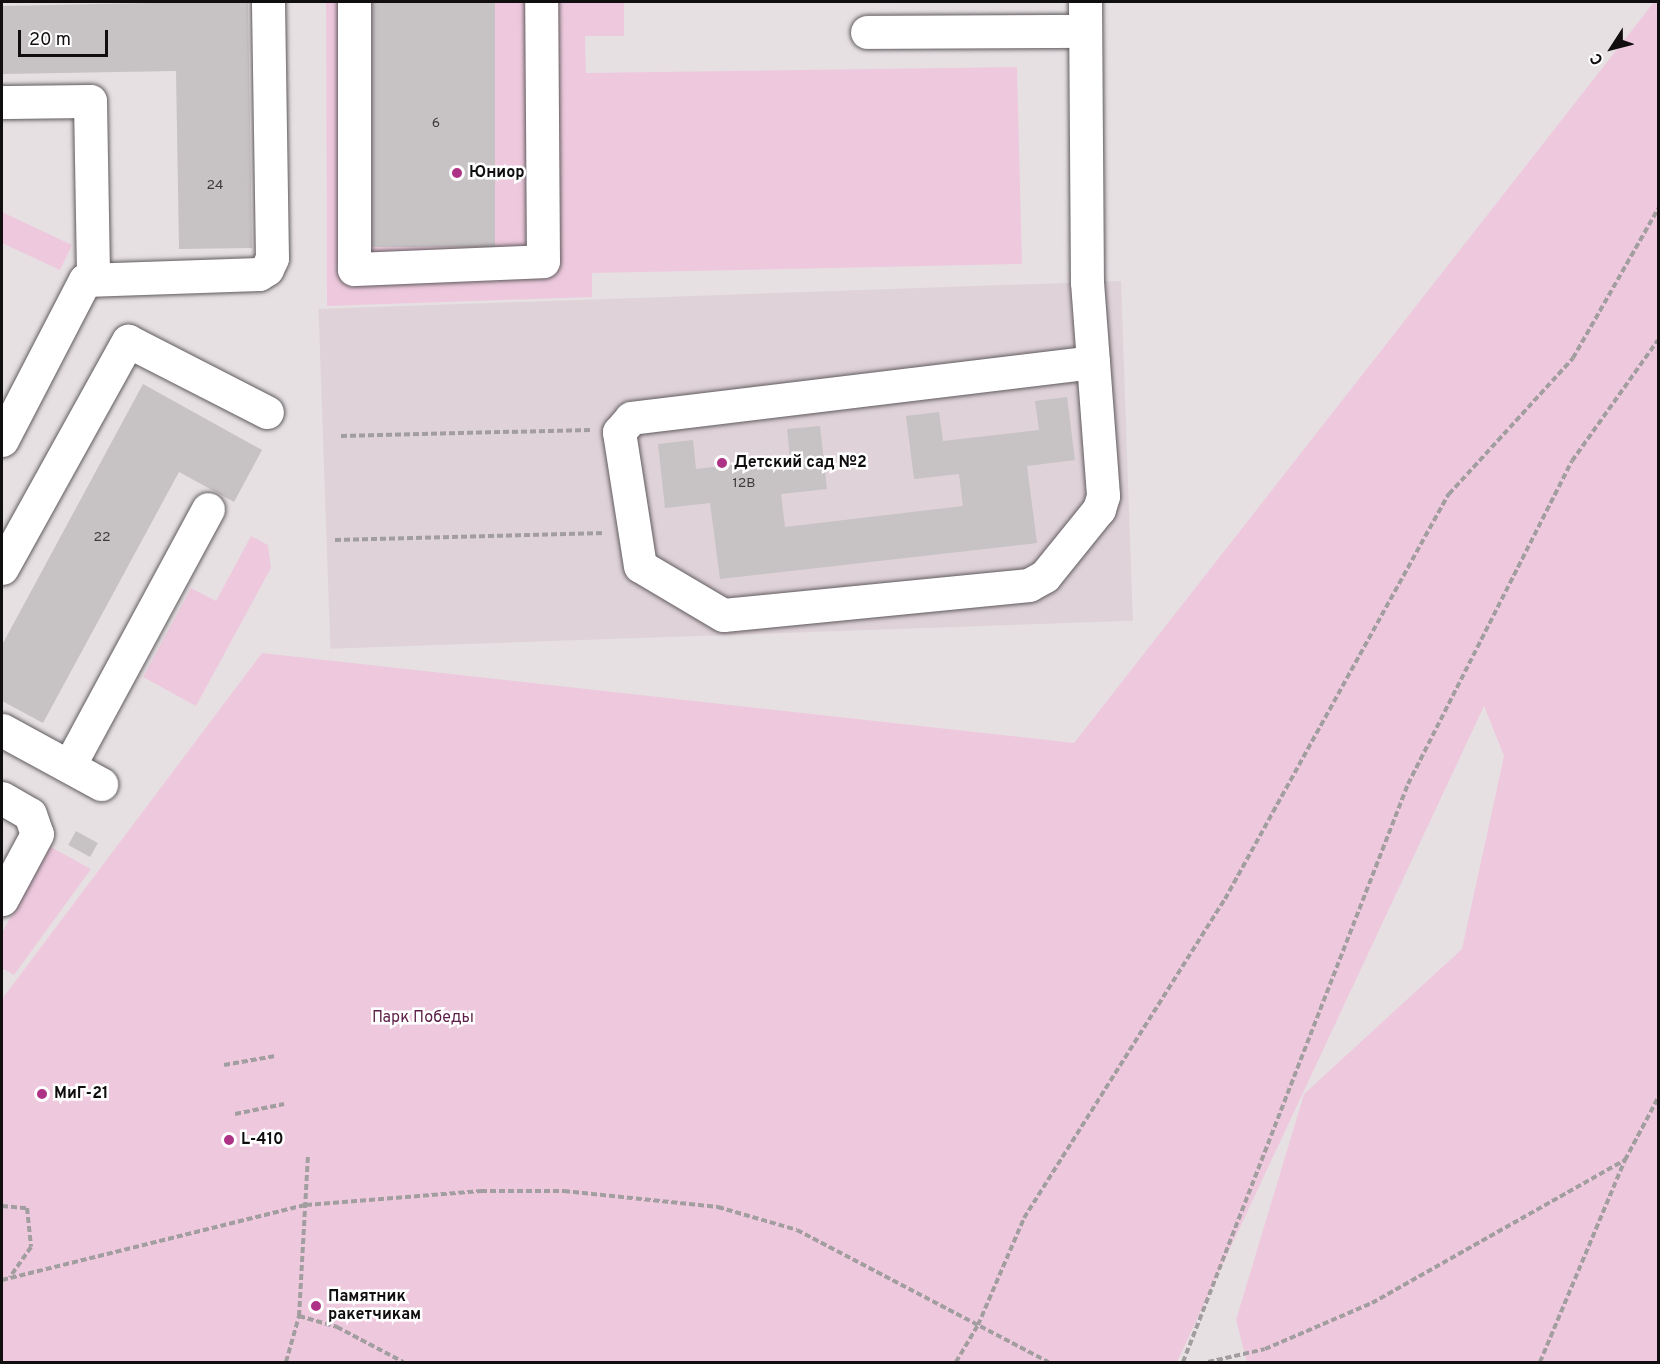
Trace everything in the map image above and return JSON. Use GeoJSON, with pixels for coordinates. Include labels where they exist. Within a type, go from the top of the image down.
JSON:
{"type":"FeatureCollection","features":[{"type":"Feature","properties":{"kind":"street"},"geometry":{"type":"LineString","coordinates":[[89,278],[259,274],[267,269],[272,258],[268,2]]}},
{"type":"Feature","properties":{"kind":"street"},"geometry":{"type":"LineString","coordinates":[[354,2],[354,269],[543,261],[541,2]]}},
{"type":"Feature","properties":{"kind":"street"},"geometry":{"type":"LineString","coordinates":[[867,32],[1085,16],[1093,362],[1102,503],[1045,576],[1029,585],[723,615],[648,574],[635,555],[620,429],[631,418],[1093,362]]}},
{"type":"Feature","properties":{"kind":"street"},"geometry":{"type":"LineString","coordinates":[[2,102],[90,101],[89,278],[2,440]]}},
{"type":"Feature","properties":{"kind":"street"},"geometry":{"type":"LineString","coordinates":[[2,568],[128,341],[267,412]]}},
{"type":"Feature","properties":{"kind":"street"},"geometry":{"type":"LineString","coordinates":[[69,766],[208,509]]}},
{"type":"Feature","properties":{"kind":"street"},"geometry":{"type":"LineString","coordinates":[[2,730],[100,784]]}},
{"type":"Feature","properties":{"kind":"street"},"geometry":{"type":"LineString","coordinates":[[2,798],[30,814],[37,834],[2,899]]}},
{"type":"Feature","properties":{"kind":"path"},"geometry":{"type":"LineString","coordinates":[[956,1362],[978,1325],[1024,1218],[1225,899],[1449,494],[1573,358],[1659,209]]}},
{"type":"Feature","properties":{"kind":"path"},"geometry":{"type":"LineString","coordinates":[[1183,1362],[1408,784],[1572,461],[1659,339]]}},
{"type":"Feature","properties":{"kind":"path"},"geometry":{"type":"LineString","coordinates":[[341,436],[620,429]]}},
{"type":"Feature","properties":{"kind":"path"},"geometry":{"type":"LineString","coordinates":[[335,540],[633,532]]}},
{"type":"Feature","properties":{"kind":"path"},"geometry":{"type":"LineString","coordinates":[[224,1065],[275,1056]]}},
{"type":"Feature","properties":{"kind":"path"},"geometry":{"type":"LineString","coordinates":[[1540,1362],[1625,1160],[1659,1098]]}},
{"type":"Feature","properties":{"kind":"path"},"geometry":{"type":"LineString","coordinates":[[235,1114],[284,1104]]}},
{"type":"Feature","properties":{"kind":"path"},"geometry":{"type":"LineString","coordinates":[[286,1362],[299,1316],[308,1155]]}},
{"type":"Feature","properties":{"kind":"path"},"geometry":{"type":"LineString","coordinates":[[1209,1362],[1265,1349],[1372,1303],[1625,1160]]}},
{"type":"Feature","properties":{"kind":"path"},"geometry":{"type":"LineString","coordinates":[[2,1280],[306,1204],[481,1191],[564,1191],[717,1207],[797,1230],[1048,1362]]}},
{"type":"Feature","properties":{"kind":"path"},"geometry":{"type":"LineString","coordinates":[[2,1206],[27,1208],[31,1247],[9,1278]]}},
{"type":"Feature","properties":{"kind":"path"},"geometry":{"type":"LineString","coordinates":[[299,1316],[337,1328],[403,1362]]}},
{"type":"Feature","properties":{"kind":"shaded area","name":"Детский сад №2"},"geometry":{"type":"Polygon","coordinates":[[[1121,281],[1133,621],[330,649],[318,309],[1121,281]]]}},
{"type":"Feature","properties":{"kind":"green space"},"geometry":{"type":"Polygon","coordinates":[[[326,2],[624,2],[624,36],[585,36],[586,73],[1017,67],[1022,264],[592,273],[592,297],[327,306],[326,2]]]}},
{"type":"Feature","properties":{"kind":"green space","name":"Парк Победы"},"geometry":{"type":"Polygon","coordinates":[[[1654,2],[1658,2],[1658,1362],[1247,1362],[1236,1320],[1304,1094],[1462,949],[1504,756],[1484,706],[1177,1362],[2,1362],[2,999],[262,653],[1074,743],[1654,2]]]}},
{"type":"Feature","properties":{"kind":"green space"},"geometry":{"type":"Polygon","coordinates":[[[2,212],[72,245],[60,270],[2,243],[2,212]]]}},
{"type":"Feature","properties":{"kind":"green space"},"geometry":{"type":"Polygon","coordinates":[[[251,536],[268,545],[271,568],[196,706],[143,677],[191,588],[216,601],[251,536]]]}},
{"type":"Feature","properties":{"kind":"green space"},"geometry":{"type":"Polygon","coordinates":[[[49,846],[91,869],[14,975],[2,968],[2,933],[49,846]]]}},
{"type":"Feature","properties":{"kind":"building"},"geometry":{"type":"Polygon","coordinates":[[[248,2],[252,248],[179,249],[176,71],[2,74],[2,6],[248,2]]]}},
{"type":"Feature","properties":{"kind":"building"},"geometry":{"type":"Polygon","coordinates":[[[372,2],[495,2],[495,247],[372,247],[372,2]]]}},
{"type":"Feature","properties":{"kind":"building"},"geometry":{"type":"Polygon","coordinates":[[[143,384],[262,450],[234,502],[179,472],[43,723],[2,701],[2,645],[143,384]]]}},
{"type":"Feature","properties":{"kind":"building"},"geometry":{"type":"Polygon","coordinates":[[[1067,397],[1075,460],[1027,466],[1037,543],[720,579],[710,503],[665,508],[658,444],[693,440],[696,469],[790,458],[787,429],[820,426],[827,489],[781,494],[785,527],[963,506],[959,474],[914,479],[906,416],[939,412],[943,441],[1039,430],[1035,401],[1067,397]]]}},
{"type":"Feature","properties":{"kind":"building"},"geometry":{"type":"Polygon","coordinates":[[[76,831],[98,843],[90,857],[68,845],[76,831]]]}},
{"type":"Feature","properties":{"kind":"place","name":"Юниор"},"geometry":{"type":"Point","coordinates":[457,173]}},
{"type":"Feature","properties":{"kind":"place","name":"Детский сад №2"},"geometry":{"type":"Point","coordinates":[722,463]}},
{"type":"Feature","properties":{"kind":"place","name":"МиГ-21"},"geometry":{"type":"Point","coordinates":[42,1094]}},
{"type":"Feature","properties":{"kind":"place","name":"L-410"},"geometry":{"type":"Point","coordinates":[229,1140]}},
{"type":"Feature","properties":{"kind":"place","name":"Памятник ракетчикам"},"geometry":{"type":"Point","coordinates":[316,1306]}}]}
